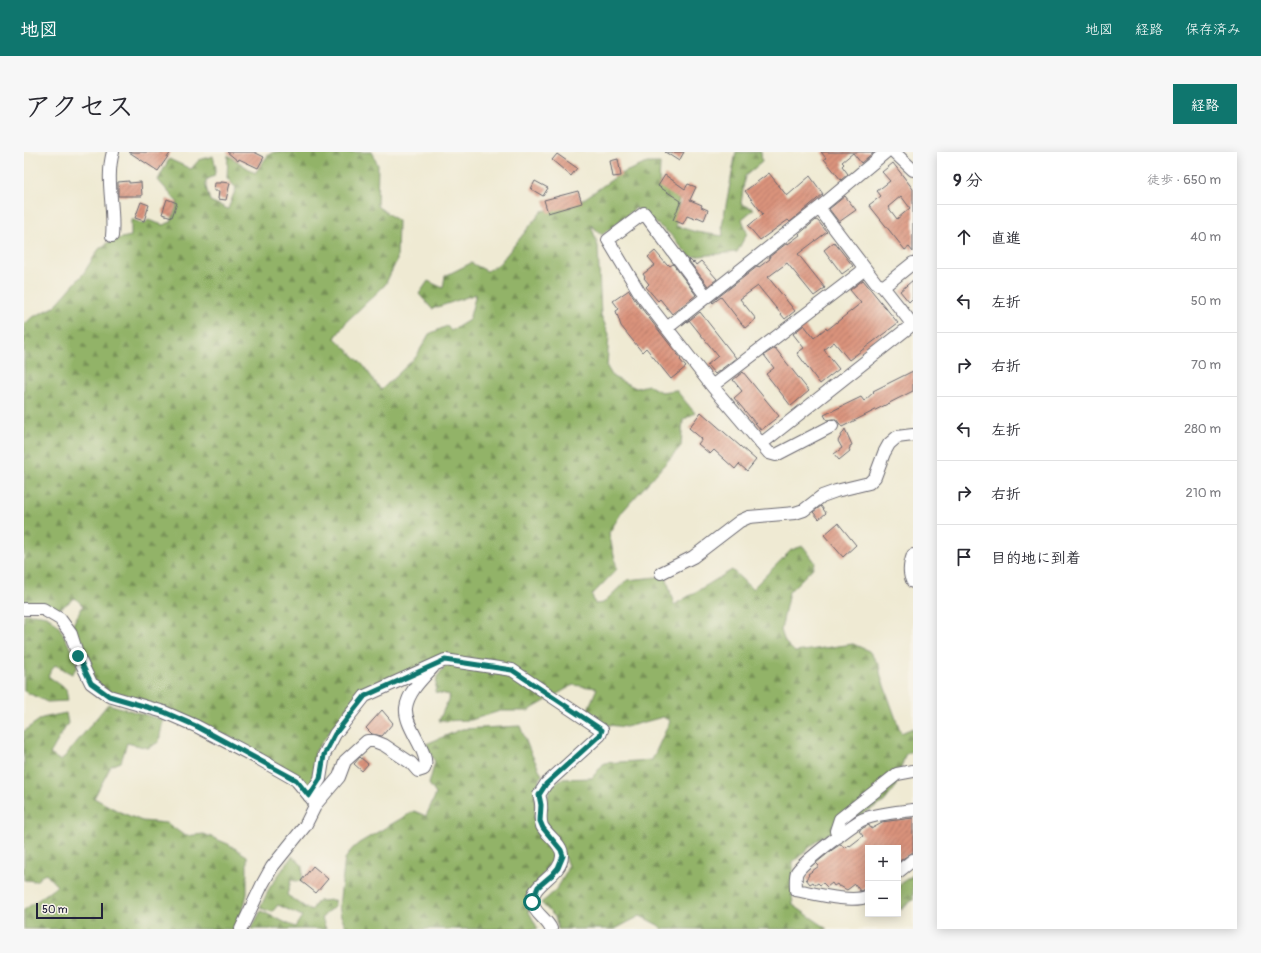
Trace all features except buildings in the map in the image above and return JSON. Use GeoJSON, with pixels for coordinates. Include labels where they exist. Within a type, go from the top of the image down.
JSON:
{"type":"FeatureCollection","features":[{"type":"Feature","properties":{"kind":"street"},"geometry":{"type":"LineString","coordinates":[[112,236],[113,221],[109,175],[113,152]]}},
{"type":"Feature","properties":{"kind":"street"},"geometry":{"type":"LineString","coordinates":[[667,328],[819,208],[886,152]]}},
{"type":"Feature","properties":{"kind":"street"},"geometry":{"type":"LineString","coordinates":[[894,152],[913,170]]}},
{"type":"Feature","properties":{"kind":"street"},"geometry":{"type":"LineString","coordinates":[[761,444],[913,325],[883,287],[876,283],[819,208]]}},
{"type":"Feature","properties":{"kind":"street"},"geometry":{"type":"LineString","coordinates":[[706,296],[644,213],[608,240],[641,294],[712,386],[769,452],[776,455],[832,426]]}},
{"type":"Feature","properties":{"kind":"street"},"geometry":{"type":"LineString","coordinates":[[883,287],[913,263]]}},
{"type":"Feature","properties":{"kind":"street"},"geometry":{"type":"LineString","coordinates":[[712,386],[865,269]]}},
{"type":"Feature","properties":{"kind":"street"},"geometry":{"type":"LineString","coordinates":[[661,573],[694,557],[740,521],[749,517],[795,514],[804,510],[822,496],[869,483],[875,477],[889,444],[897,437],[913,435]]}},
{"type":"Feature","properties":{"kind":"street"},"geometry":{"type":"LineString","coordinates":[[913,555],[910,569],[913,582]]}},
{"type":"Feature","properties":{"kind":"street"},"geometry":{"type":"LineString","coordinates":[[24,609],[43,610],[60,620],[71,634],[78,656],[91,683],[109,696],[164,712],[196,726],[296,780],[313,800]]}},
{"type":"Feature","properties":{"kind":"street"},"geometry":{"type":"LineString","coordinates":[[242,929],[272,867],[305,826],[320,779],[324,755],[335,734],[365,696],[445,660],[512,670],[602,730],[600,735],[546,784],[539,795],[541,805],[540,821],[543,828],[561,850],[563,856],[558,868],[538,887],[532,902],[534,908],[548,922],[551,929]]}},
{"type":"Feature","properties":{"kind":"street"},"geometry":{"type":"LineString","coordinates":[[313,800],[339,777],[345,761],[367,741],[374,740],[384,745],[411,763],[418,771],[424,769],[426,765],[423,753],[408,722],[406,709],[412,692],[435,665]]}},
{"type":"Feature","properties":{"kind":"street"},"geometry":{"type":"LineString","coordinates":[[838,837],[836,831],[840,818],[897,774],[913,771]]}},
{"type":"Feature","properties":{"kind":"street"},"geometry":{"type":"LineString","coordinates":[[865,898],[852,900],[796,890],[797,873],[803,865],[850,827],[864,818],[913,810]]}},
{"type":"Feature","properties":{"kind":"street"},"geometry":{"type":"LineString","coordinates":[[901,870],[913,860]]}},
{"type":"Feature","properties":{"kind":"green space"},"geometry":{"type":"Polygon","coordinates":[[[275,152],[371,152],[378,165],[377,206],[398,221],[397,260],[385,285],[347,321],[335,338],[363,365],[381,390],[416,357],[429,334],[447,326],[451,331],[469,320],[476,294],[432,309],[419,294],[428,281],[443,288],[445,276],[471,263],[487,271],[499,264],[542,211],[575,205],[620,174],[647,163],[660,163],[659,186],[679,197],[676,226],[696,232],[723,236],[722,226],[736,152],[761,152],[762,162],[745,176],[741,204],[754,209],[742,219],[747,233],[737,252],[690,257],[669,233],[636,208],[602,235],[591,225],[598,246],[601,315],[609,334],[607,367],[613,377],[636,388],[648,385],[661,392],[676,390],[695,413],[683,420],[681,446],[622,512],[609,533],[617,569],[592,595],[595,604],[603,603],[627,580],[666,576],[674,605],[732,570],[752,589],[791,550],[803,546],[815,562],[812,569],[789,592],[781,630],[785,642],[795,652],[853,644],[869,651],[879,665],[881,677],[901,733],[913,728],[913,750],[905,755],[895,788],[884,802],[818,840],[793,862],[793,905],[828,929],[662,929],[658,925],[640,916],[615,929],[558,929],[555,917],[541,903],[558,887],[568,866],[561,848],[542,816],[551,786],[561,779],[592,778],[604,763],[652,760],[670,721],[663,717],[626,727],[600,724],[585,716],[597,688],[573,685],[528,711],[500,711],[471,720],[439,721],[450,695],[435,692],[437,677],[450,659],[391,681],[360,689],[315,752],[317,774],[310,786],[230,737],[112,694],[92,679],[82,655],[73,624],[83,606],[75,598],[58,610],[24,603],[24,325],[31,318],[54,307],[83,274],[99,249],[112,240],[131,236],[131,219],[144,224],[148,220],[163,225],[171,222],[178,203],[158,180],[169,159],[191,169],[199,160],[213,156],[216,168],[214,176],[206,180],[206,187],[210,201],[228,209],[236,188],[227,178],[228,155],[255,173],[269,154],[275,152]]]}},
{"type":"Feature","properties":{"kind":"green space"},"geometry":{"type":"Polygon","coordinates":[[[24,614],[38,614],[52,619],[57,624],[65,638],[78,666],[72,674],[55,665],[48,676],[66,689],[68,701],[47,702],[24,691],[24,614]]]}},
{"type":"Feature","properties":{"kind":"green space"},"geometry":{"type":"Polygon","coordinates":[[[108,704],[163,720],[159,742],[148,748],[127,743],[121,762],[111,766],[94,798],[120,812],[142,821],[167,823],[185,836],[204,834],[228,844],[247,856],[247,894],[237,929],[24,929],[24,910],[57,886],[45,873],[36,881],[24,880],[24,731],[42,718],[66,713],[68,723],[50,754],[61,761],[108,704]]]}},
{"type":"Feature","properties":{"kind":"green space"},"geometry":{"type":"Polygon","coordinates":[[[520,726],[542,775],[536,789],[534,824],[541,840],[553,855],[550,864],[527,896],[529,912],[538,929],[347,929],[341,916],[339,906],[345,859],[352,849],[359,843],[414,811],[426,816],[436,794],[429,784],[435,762],[426,744],[462,729],[520,726]]]}},
{"type":"Feature","properties":{"kind":"green space"},"geometry":{"type":"Polygon","coordinates":[[[292,856],[303,866],[302,882],[291,880],[287,895],[311,911],[318,901],[334,900],[335,907],[328,911],[322,918],[326,929],[251,929],[261,911],[295,927],[302,916],[278,905],[272,912],[260,908],[270,887],[292,856]]]}},
{"type":"Feature","properties":{"kind":"green space"},"geometry":{"type":"Polygon","coordinates":[[[913,875],[913,900],[901,909],[901,883],[913,875]]]}},
{"type":"Feature","properties":{"kind":"route"},"geometry":{"type":"LineString","coordinates":[[78,656],[91,683],[109,696],[164,712],[196,726],[296,780],[309,796],[320,779],[324,755],[335,734],[365,696],[445,660],[512,670],[602,730],[600,735],[546,784],[539,795],[541,805],[540,821],[543,828],[561,850],[563,856],[558,868],[538,887],[532,902]]}}]}
